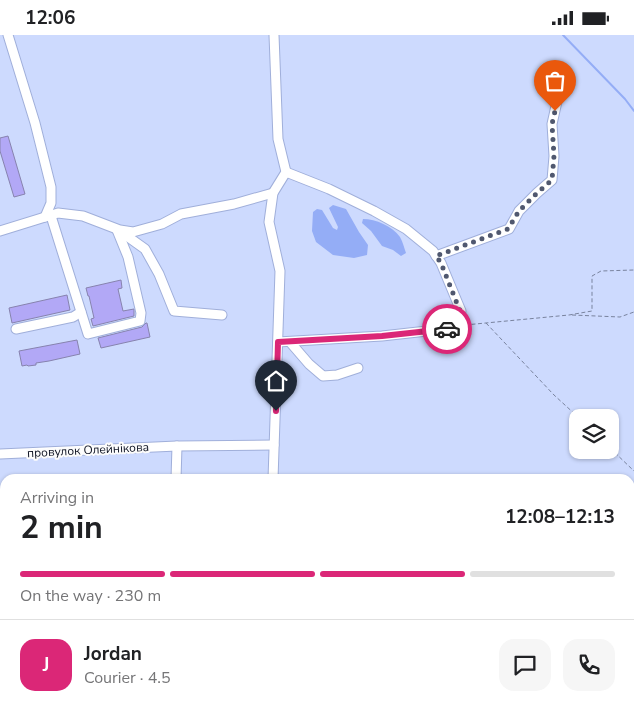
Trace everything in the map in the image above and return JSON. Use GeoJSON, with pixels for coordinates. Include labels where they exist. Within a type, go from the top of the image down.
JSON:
{"type":"FeatureCollection","features":[{"type":"Feature","properties":{"kind":"street"},"geometry":{"type":"LineString","coordinates":[[8,35],[35,123],[51,187],[51,203],[48,216],[88,334],[140,321],[141,313],[128,257],[117,229]]}},
{"type":"Feature","properties":{"kind":"street"},"geometry":{"type":"LineString","coordinates":[[273,474],[280,271],[269,222],[273,193],[286,172],[278,139],[274,35]]}},
{"type":"Feature","properties":{"kind":"street"},"geometry":{"type":"LineString","coordinates":[[436,256],[508,229],[519,211],[552,180],[554,156],[552,124],[558,97]]}},
{"type":"Feature","properties":{"kind":"street"},"geometry":{"type":"LineString","coordinates":[[278,342],[382,336],[445,329],[457,326],[460,311],[441,263],[433,251],[406,229],[329,189],[286,172]]}},
{"type":"Feature","properties":{"kind":"street"},"geometry":{"type":"LineString","coordinates":[[0,231],[58,213],[82,216],[117,229],[133,232],[162,224],[181,214],[234,204],[273,193]]}},
{"type":"Feature","properties":{"kind":"street"},"geometry":{"type":"LineString","coordinates":[[117,229],[145,249],[159,274],[174,311],[222,315]]}},
{"type":"Feature","properties":{"kind":"street"},"geometry":{"type":"LineString","coordinates":[[16,329],[73,317],[81,312]]}},
{"type":"Feature","properties":{"kind":"street"},"geometry":{"type":"LineString","coordinates":[[290,342],[309,364],[324,376],[337,375],[358,368]]}},
{"type":"Feature","properties":{"kind":"street","name":"провулок Олейнікова"},"geometry":{"type":"LineString","coordinates":[[0,454],[177,446],[274,445]]}},
{"type":"Feature","properties":{"kind":"street"},"geometry":{"type":"LineString","coordinates":[[176,474],[177,446]]}},
{"type":"Feature","properties":{"kind":"path"},"geometry":{"type":"LineString","coordinates":[[457,326],[592,311],[592,275],[601,271],[634,270]]}},
{"type":"Feature","properties":{"kind":"path"},"geometry":{"type":"LineString","coordinates":[[568,315],[620,317],[634,312]]}},
{"type":"Feature","properties":{"kind":"path"},"geometry":{"type":"LineString","coordinates":[[485,323],[569,409]]}},
{"type":"Feature","properties":{"kind":"path"},"geometry":{"type":"LineString","coordinates":[[619,457],[634,471]]}},
{"type":"Feature","properties":{"kind":"water"},"geometry":{"type":"Polygon","coordinates":[[[333,205],[346,209],[368,245],[367,255],[354,258],[333,255],[316,242],[312,231],[313,212],[317,209],[322,210],[333,228],[337,230],[338,227],[329,208],[333,205]]]}},
{"type":"Feature","properties":{"kind":"water"},"geometry":{"type":"Polygon","coordinates":[[[363,219],[388,226],[400,237],[406,253],[401,256],[393,250],[382,246],[371,231],[362,223],[363,219]]]}},
{"type":"Feature","properties":{"kind":"building"},"geometry":{"type":"Polygon","coordinates":[[[8,136],[25,194],[14,197],[0,151],[0,138],[8,136]]]}},
{"type":"Feature","properties":{"kind":"building"},"geometry":{"type":"Polygon","coordinates":[[[121,280],[122,288],[118,289],[123,311],[134,309],[134,316],[93,326],[91,319],[94,318],[86,288],[121,280]]]}},
{"type":"Feature","properties":{"kind":"building"},"geometry":{"type":"Polygon","coordinates":[[[67,295],[70,310],[12,323],[9,308],[67,295]]]}},
{"type":"Feature","properties":{"kind":"building"},"geometry":{"type":"Polygon","coordinates":[[[146,323],[150,337],[101,348],[98,338],[142,327],[146,323]]]}},
{"type":"Feature","properties":{"kind":"building"},"geometry":{"type":"Polygon","coordinates":[[[77,340],[80,354],[36,363],[36,365],[22,366],[19,351],[77,340]]]}},
{"type":"Feature","properties":{"kind":"waterway"},"geometry":{"type":"LineString","coordinates":[[563,35],[625,99],[634,111]]}},
{"type":"Feature","properties":{"kind":"way so far"},"geometry":{"type":"LineString","coordinates":[[447,329],[457,326],[460,311],[441,263],[436,256],[508,229],[519,211],[552,180],[554,156],[552,124],[555,111]]}},
{"type":"Feature","properties":{"kind":"route"},"geometry":{"type":"LineString","coordinates":[[276,411],[278,342],[382,336],[447,329]]}}]}
